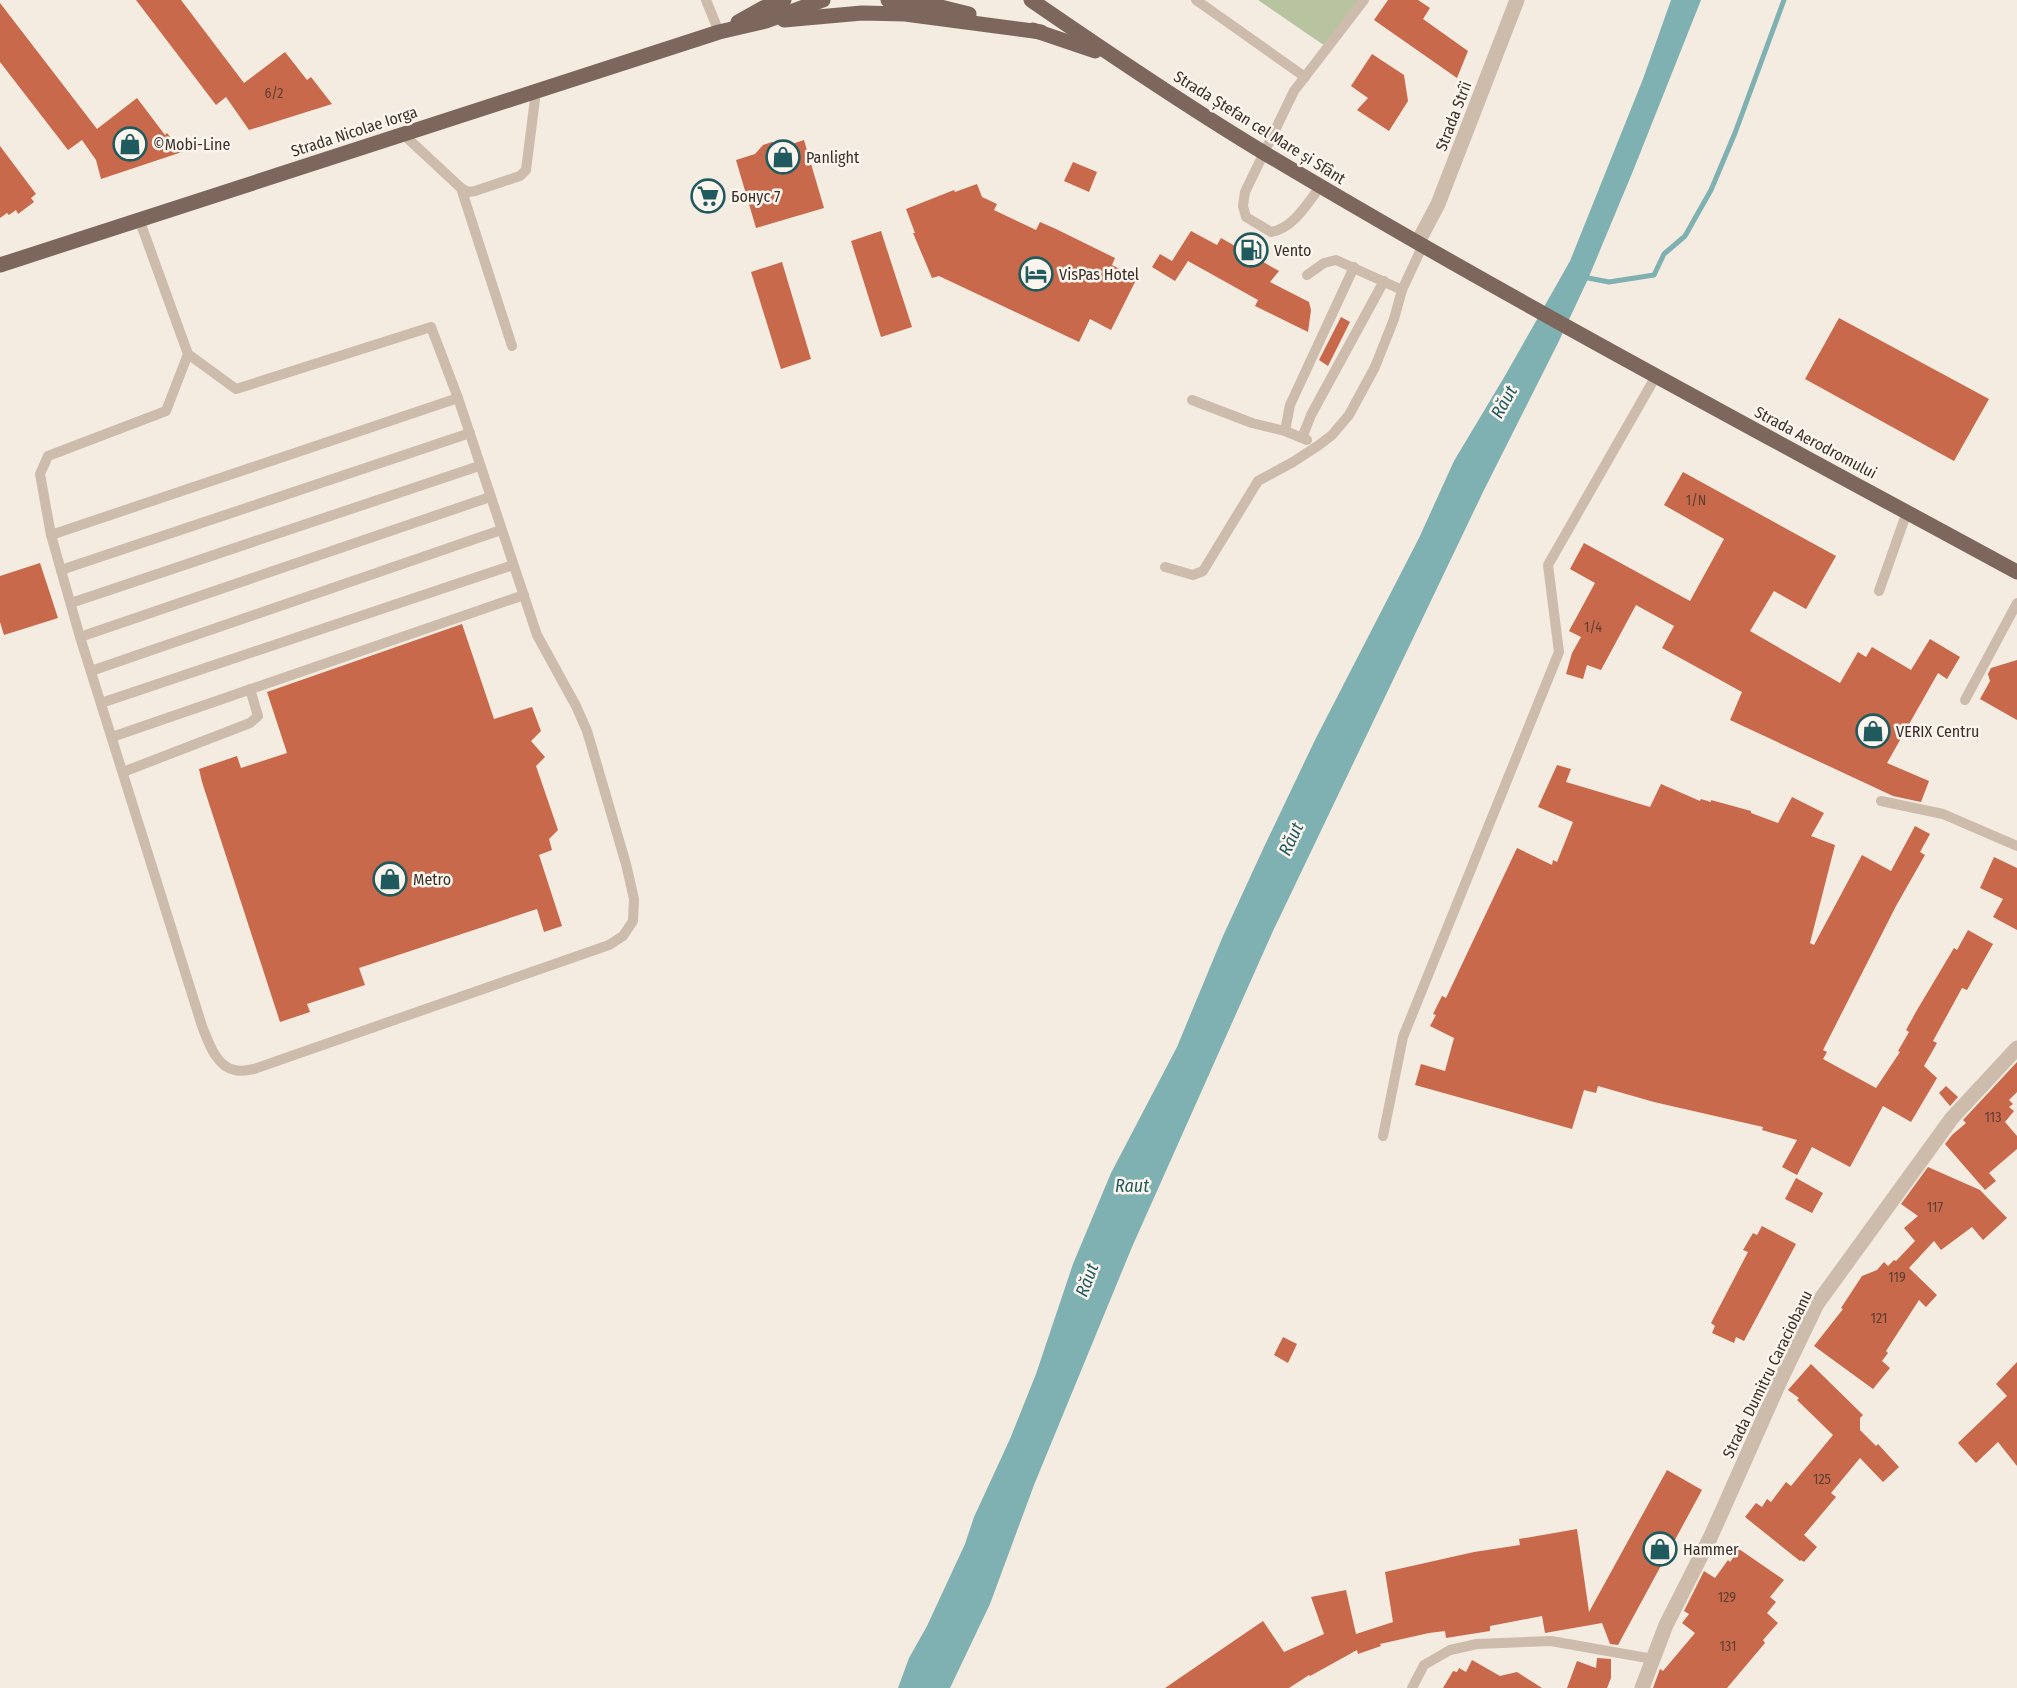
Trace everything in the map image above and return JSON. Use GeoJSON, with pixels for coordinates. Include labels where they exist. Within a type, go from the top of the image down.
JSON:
{"type":"FeatureCollection","features":[{"type":"Feature","properties":{"kind":"main road","name":"Strada Nicolae Iorga"},"geometry":{"type":"LineString","coordinates":[[0,265],[719,32],[784,0]]}},
{"type":"Feature","properties":{"kind":"main road","name":"Strada Nicolae Iorga"},"geometry":{"type":"LineString","coordinates":[[767,10],[823,0]]}},
{"type":"Feature","properties":{"kind":"main road"},"geometry":{"type":"LineString","coordinates":[[888,0],[903,3],[918,1],[1041,32],[1117,59]]}},
{"type":"Feature","properties":{"kind":"main road","name":"Strada Ștefan cel Mare și Sfânt"},"geometry":{"type":"LineString","coordinates":[[1031,0],[1117,59],[1264,153],[1598,344]]}},
{"type":"Feature","properties":{"kind":"main road"},"geometry":{"type":"LineString","coordinates":[[767,10],[905,14],[1041,32]]}},
{"type":"Feature","properties":{"kind":"main road","name":"Strada Aerodromului"},"geometry":{"type":"LineString","coordinates":[[1598,344],[2017,572]]}},
{"type":"Feature","properties":{"kind":"street","name":"Strada Strîi"},"geometry":{"type":"LineString","coordinates":[[1421,244],[1517,0]]}},
{"type":"Feature","properties":{"kind":"street","name":"Strada Dumitru Caraciobanu"},"geometry":{"type":"LineString","coordinates":[[1642,1688],[1666,1625],[1711,1536],[1780,1381],[1818,1304],[1952,1118],[2017,1048]]}},
{"type":"Feature","properties":{"kind":"lane"},"geometry":{"type":"LineString","coordinates":[[706,0],[719,32]]}},
{"type":"Feature","properties":{"kind":"lane"},"geometry":{"type":"LineString","coordinates":[[1196,0],[1305,77]]}},
{"type":"Feature","properties":{"kind":"lane"},"geometry":{"type":"LineString","coordinates":[[1321,186],[1289,225],[1280,231],[1271,232],[1246,217],[1243,206],[1245,192],[1294,91],[1364,0]]}},
{"type":"Feature","properties":{"kind":"lane"},"geometry":{"type":"LineString","coordinates":[[403,134],[461,188],[468,192],[475,191],[520,176],[526,170],[536,91]]}},
{"type":"Feature","properties":{"kind":"lane"},"geometry":{"type":"LineString","coordinates":[[461,188],[512,346]]}},
{"type":"Feature","properties":{"kind":"lane"},"geometry":{"type":"LineString","coordinates":[[139,219],[188,354],[236,389],[431,327],[458,398],[537,635],[587,731],[634,898],[633,921],[623,936],[609,945],[254,1069],[234,1071],[221,1063],[202,1026],[80,637],[51,535],[40,474],[48,456],[166,411],[188,354]]}},
{"type":"Feature","properties":{"kind":"lane"},"geometry":{"type":"LineString","coordinates":[[1165,567],[1193,575],[1203,571],[1258,481],[1319,445],[1332,435],[1349,415],[1375,367],[1421,244]]}},
{"type":"Feature","properties":{"kind":"lane"},"geometry":{"type":"LineString","coordinates":[[1307,275],[1324,263],[1336,260],[1402,290]]}},
{"type":"Feature","properties":{"kind":"lane"},"geometry":{"type":"LineString","coordinates":[[1285,431],[1290,405],[1354,267]]}},
{"type":"Feature","properties":{"kind":"lane"},"geometry":{"type":"LineString","coordinates":[[1302,438],[1311,415],[1384,281]]}},
{"type":"Feature","properties":{"kind":"lane"},"geometry":{"type":"LineString","coordinates":[[1383,1136],[1403,1037],[1559,652],[1548,564],[1656,376]]}},
{"type":"Feature","properties":{"kind":"lane"},"geometry":{"type":"LineString","coordinates":[[51,535],[458,398]]}},
{"type":"Feature","properties":{"kind":"lane"},"geometry":{"type":"LineString","coordinates":[[1192,400],[1252,423],[1285,431],[1319,445]]}},
{"type":"Feature","properties":{"kind":"lane"},"geometry":{"type":"LineString","coordinates":[[61,570],[470,433]]}},
{"type":"Feature","properties":{"kind":"lane"},"geometry":{"type":"LineString","coordinates":[[70,603],[480,466]]}},
{"type":"Feature","properties":{"kind":"lane"},"geometry":{"type":"LineString","coordinates":[[80,637],[490,497]]}},
{"type":"Feature","properties":{"kind":"lane"},"geometry":{"type":"LineString","coordinates":[[1879,591],[1907,512]]}},
{"type":"Feature","properties":{"kind":"lane"},"geometry":{"type":"LineString","coordinates":[[91,670],[501,530]]}},
{"type":"Feature","properties":{"kind":"lane"},"geometry":{"type":"LineString","coordinates":[[101,703],[513,565]]}},
{"type":"Feature","properties":{"kind":"lane"},"geometry":{"type":"LineString","coordinates":[[112,737],[524,595]]}},
{"type":"Feature","properties":{"kind":"lane"},"geometry":{"type":"LineString","coordinates":[[1965,700],[2017,603]]}},
{"type":"Feature","properties":{"kind":"lane"},"geometry":{"type":"LineString","coordinates":[[123,772],[250,723],[258,716],[249,689]]}},
{"type":"Feature","properties":{"kind":"lane"},"geometry":{"type":"LineString","coordinates":[[1881,801],[1943,814],[2017,846]]}},
{"type":"Feature","properties":{"kind":"lane"},"geometry":{"type":"LineString","coordinates":[[1412,1688],[1424,1665],[1450,1650],[1477,1644],[1551,1641],[1653,1659]]}},
{"type":"Feature","properties":{"kind":"green space"},"geometry":{"type":"Polygon","coordinates":[[[1258,0],[1367,0],[1328,48],[1258,0]]]}},
{"type":"Feature","properties":{"kind":"water","name":"Raut"},"geometry":{"type":"Polygon","coordinates":[[[1671,0],[1701,0],[1588,279],[1483,492],[1273,931],[1132,1247],[1034,1485],[990,1604],[950,1688],[898,1688],[909,1658],[927,1626],[965,1544],[974,1517],[1010,1439],[1036,1374],[1073,1264],[1111,1173],[1177,1047],[1223,936],[1264,847],[1315,740],[1419,538],[1454,461],[1570,261],[1643,79],[1671,0]]]}},
{"type":"Feature","properties":{"kind":"building"},"geometry":{"type":"Polygon","coordinates":[[[136,0],[181,0],[244,83],[285,52],[307,80],[311,77],[332,104],[249,130],[226,97],[216,105],[136,0]]]}},
{"type":"Feature","properties":{"kind":"building"},"geometry":{"type":"Polygon","coordinates":[[[1388,0],[1418,0],[1430,8],[1423,19],[1468,51],[1457,78],[1374,20],[1388,0]]]}},
{"type":"Feature","properties":{"kind":"building"},"geometry":{"type":"Polygon","coordinates":[[[0,3],[97,129],[137,98],[165,135],[167,133],[182,152],[101,179],[96,160],[82,140],[68,150],[0,62],[0,3]]]}},
{"type":"Feature","properties":{"kind":"building"},"geometry":{"type":"Polygon","coordinates":[[[1372,54],[1404,75],[1408,101],[1389,131],[1357,110],[1368,98],[1351,86],[1372,54]]]}},
{"type":"Feature","properties":{"kind":"building"},"geometry":{"type":"Polygon","coordinates":[[[804,140],[824,208],[756,228],[736,160],[755,154],[763,145],[772,142],[786,146],[804,140]]]}},
{"type":"Feature","properties":{"kind":"building"},"geometry":{"type":"Polygon","coordinates":[[[0,146],[36,194],[31,198],[34,202],[18,214],[16,210],[0,218],[0,146]]]}},
{"type":"Feature","properties":{"kind":"building"},"geometry":{"type":"Polygon","coordinates":[[[1073,162],[1097,172],[1089,192],[1064,181],[1073,162]]]}},
{"type":"Feature","properties":{"kind":"building"},"geometry":{"type":"Polygon","coordinates":[[[977,184],[982,197],[997,204],[994,210],[1036,230],[1040,222],[1056,229],[1115,258],[1112,265],[1137,278],[1111,330],[1090,319],[1079,342],[939,276],[932,278],[913,233],[915,233],[906,209],[954,190],[955,192],[977,184]]]}},
{"type":"Feature","properties":{"kind":"building"},"geometry":{"type":"Polygon","coordinates":[[[881,231],[912,327],[881,337],[851,241],[881,231]]]}},
{"type":"Feature","properties":{"kind":"building"},"geometry":{"type":"Polygon","coordinates":[[[1191,231],[1217,245],[1221,238],[1279,271],[1270,282],[1309,302],[1311,310],[1308,332],[1255,306],[1258,300],[1188,261],[1175,281],[1152,267],[1160,254],[1172,261],[1191,231]]]}},
{"type":"Feature","properties":{"kind":"building"},"geometry":{"type":"Polygon","coordinates":[[[782,262],[811,359],[781,369],[751,272],[782,262]]]}},
{"type":"Feature","properties":{"kind":"building"},"geometry":{"type":"Polygon","coordinates":[[[1341,317],[1350,322],[1328,366],[1319,360],[1341,317]]]}},
{"type":"Feature","properties":{"kind":"building"},"geometry":{"type":"Polygon","coordinates":[[[1839,318],[1989,399],[1954,461],[1805,379],[1839,318]]]}},
{"type":"Feature","properties":{"kind":"building"},"geometry":{"type":"Polygon","coordinates":[[[1683,472],[1836,556],[1806,609],[1774,591],[1750,631],[1840,683],[1858,652],[1866,657],[1872,647],[1911,670],[1930,639],[1960,657],[1947,679],[1938,673],[1887,763],[1929,781],[1921,802],[1893,796],[1730,720],[1742,692],[1662,648],[1674,626],[1636,605],[1601,670],[1587,665],[1583,679],[1566,674],[1572,653],[1581,637],[1569,631],[1595,583],[1570,569],[1584,543],[1690,601],[1724,539],[1664,505],[1683,472]]]}},
{"type":"Feature","properties":{"kind":"building"},"geometry":{"type":"Polygon","coordinates":[[[40,563],[58,618],[4,635],[0,622],[0,576],[40,563]]]}},
{"type":"Feature","properties":{"kind":"building","name":"Metro"},"geometry":{"type":"Polygon","coordinates":[[[462,624],[494,719],[532,707],[541,731],[531,741],[545,757],[536,766],[558,830],[549,839],[552,850],[539,855],[562,926],[544,932],[537,909],[359,968],[365,985],[307,1004],[310,1012],[280,1022],[199,769],[237,756],[241,768],[287,753],[267,692],[462,624]]]}},
{"type":"Feature","properties":{"kind":"building"},"geometry":{"type":"Polygon","coordinates":[[[2017,660],[2017,720],[1980,699],[1990,681],[1988,674],[1991,668],[2017,660]]]}},
{"type":"Feature","properties":{"kind":"building"},"geometry":{"type":"Polygon","coordinates":[[[1557,765],[1571,769],[1566,782],[1650,807],[1661,784],[1700,801],[1701,799],[1711,802],[1711,800],[1751,811],[1751,813],[1778,823],[1792,797],[1824,813],[1811,836],[1835,845],[1810,943],[1814,945],[1862,855],[1891,871],[1915,826],[1930,834],[1920,852],[1925,855],[1896,906],[1823,1050],[1827,1052],[1823,1059],[1876,1088],[1900,1052],[1898,1051],[1909,1032],[1906,1030],[1917,1010],[1954,948],[1957,950],[1968,930],[1993,944],[1967,990],[1962,988],[1933,1041],[1937,1043],[1924,1066],[1937,1078],[1911,1122],[1883,1106],[1850,1167],[1812,1147],[1797,1175],[1782,1167],[1797,1140],[1762,1130],[1763,1127],[1654,1102],[1598,1086],[1596,1093],[1584,1090],[1572,1129],[1415,1085],[1421,1064],[1445,1071],[1454,1038],[1430,1026],[1436,1015],[1433,1014],[1442,996],[1446,998],[1517,848],[1552,865],[1553,860],[1557,862],[1573,822],[1538,807],[1557,765]]]}},
{"type":"Feature","properties":{"kind":"building"},"geometry":{"type":"Polygon","coordinates":[[[1994,857],[2017,868],[2017,930],[1993,917],[2003,899],[1980,888],[1994,857]]]}},
{"type":"Feature","properties":{"kind":"building"},"geometry":{"type":"Polygon","coordinates":[[[2017,1062],[2017,1092],[2009,1100],[2013,1104],[2009,1107],[2014,1111],[2005,1122],[2017,1136],[2017,1149],[1989,1173],[1996,1181],[1985,1190],[1945,1144],[1966,1123],[1963,1120],[2017,1062]]]}},
{"type":"Feature","properties":{"kind":"building"},"geometry":{"type":"Polygon","coordinates":[[[1946,1086],[1958,1097],[1950,1106],[1939,1093],[1946,1086]]]}},
{"type":"Feature","properties":{"kind":"building"},"geometry":{"type":"Polygon","coordinates":[[[1928,1167],[1980,1190],[2007,1218],[1983,1240],[1972,1227],[1941,1250],[1934,1241],[1909,1268],[1937,1295],[1926,1307],[1919,1300],[1886,1351],[1888,1353],[1882,1361],[1890,1368],[1873,1389],[1814,1346],[1843,1309],[1841,1308],[1862,1276],[1877,1270],[1884,1262],[1888,1266],[1894,1260],[1896,1261],[1915,1241],[1904,1228],[1918,1216],[1901,1204],[1928,1167]]]}},
{"type":"Feature","properties":{"kind":"building"},"geometry":{"type":"Polygon","coordinates":[[[1796,1178],[1823,1193],[1812,1213],[1785,1199],[1796,1178]]]}},
{"type":"Feature","properties":{"kind":"building"},"geometry":{"type":"Polygon","coordinates":[[[1762,1226],[1796,1244],[1744,1341],[1736,1337],[1734,1343],[1712,1333],[1715,1326],[1711,1323],[1748,1252],[1743,1250],[1753,1233],[1757,1235],[1762,1226]]]}},
{"type":"Feature","properties":{"kind":"building"},"geometry":{"type":"Polygon","coordinates":[[[1283,1337],[1297,1344],[1288,1363],[1274,1355],[1283,1337]]]}},
{"type":"Feature","properties":{"kind":"building"},"geometry":{"type":"Polygon","coordinates":[[[2017,1362],[2017,1466],[1998,1442],[1976,1463],[1958,1443],[2007,1396],[1996,1384],[2017,1362]]]}},
{"type":"Feature","properties":{"kind":"building"},"geometry":{"type":"Polygon","coordinates":[[[1811,1364],[1863,1415],[1860,1418],[1860,1430],[1876,1446],[1878,1444],[1899,1467],[1883,1482],[1860,1458],[1831,1493],[1836,1497],[1804,1535],[1817,1547],[1804,1562],[1745,1517],[1756,1503],[1762,1507],[1767,1499],[1771,1502],[1786,1482],[1791,1486],[1833,1435],[1797,1400],[1799,1398],[1788,1390],[1811,1364]]]}},
{"type":"Feature","properties":{"kind":"building"},"geometry":{"type":"Polygon","coordinates":[[[1667,1470],[1702,1490],[1618,1645],[1610,1644],[1602,1623],[1545,1633],[1542,1616],[1490,1626],[1490,1631],[1446,1638],[1445,1631],[1429,1633],[1380,1644],[1381,1646],[1358,1654],[1357,1650],[1289,1688],[1165,1688],[1263,1621],[1284,1652],[1324,1634],[1311,1597],[1346,1590],[1356,1634],[1393,1622],[1385,1572],[1474,1552],[1520,1545],[1519,1539],[1577,1529],[1589,1612],[1667,1470]]]}},
{"type":"Feature","properties":{"kind":"building"},"geometry":{"type":"Polygon","coordinates":[[[1739,1549],[1784,1580],[1770,1597],[1776,1602],[1767,1613],[1778,1623],[1763,1640],[1765,1643],[1727,1688],[1653,1688],[1660,1669],[1663,1671],[1695,1633],[1682,1623],[1689,1614],[1684,1611],[1704,1571],[1715,1578],[1739,1549]]]}},
{"type":"Feature","properties":{"kind":"building"},"geometry":{"type":"Polygon","coordinates":[[[1597,1658],[1611,1659],[1611,1678],[1607,1688],[1567,1688],[1577,1661],[1596,1668],[1597,1658]]]}},
{"type":"Feature","properties":{"kind":"building"},"geometry":{"type":"Polygon","coordinates":[[[1472,1660],[1500,1676],[1517,1672],[1542,1688],[1443,1688],[1453,1671],[1457,1672],[1459,1668],[1466,1672],[1472,1660]]]}},
{"type":"Feature","properties":{"kind":"waterway"},"geometry":{"type":"LineString","coordinates":[[1583,277],[1609,282],[1654,275],[1664,254],[1685,236],[1711,190],[1735,133],[1784,0]]}},
{"type":"Feature","properties":{"kind":"place","name":"©Mobi-Line"},"geometry":{"type":"Point","coordinates":[130,144]}},
{"type":"Feature","properties":{"kind":"place","name":"Panlight"},"geometry":{"type":"Point","coordinates":[783,157]}},
{"type":"Feature","properties":{"kind":"place","name":"Бонус 7"},"geometry":{"type":"Point","coordinates":[708,196]}},
{"type":"Feature","properties":{"kind":"place","name":"Vento"},"geometry":{"type":"Point","coordinates":[1251,250]}},
{"type":"Feature","properties":{"kind":"place","name":"VisPas Hotel"},"geometry":{"type":"Point","coordinates":[1036,274]}},
{"type":"Feature","properties":{"kind":"place","name":"VERIX Centru"},"geometry":{"type":"Point","coordinates":[1873,731]}},
{"type":"Feature","properties":{"kind":"place","name":"Metro"},"geometry":{"type":"Point","coordinates":[390,879]}},
{"type":"Feature","properties":{"kind":"place","name":"Hammer"},"geometry":{"type":"Point","coordinates":[1660,1549]}},
{"type":"Feature","properties":{"kind":"water label","name":"Răut"},"geometry":{"type":"Point","coordinates":[1504,402]}},
{"type":"Feature","properties":{"kind":"water label","name":"Răut"},"geometry":{"type":"Point","coordinates":[1291,839]}},
{"type":"Feature","properties":{"kind":"water label","name":"Răut"},"geometry":{"type":"Point","coordinates":[1087,1280]}}]}
